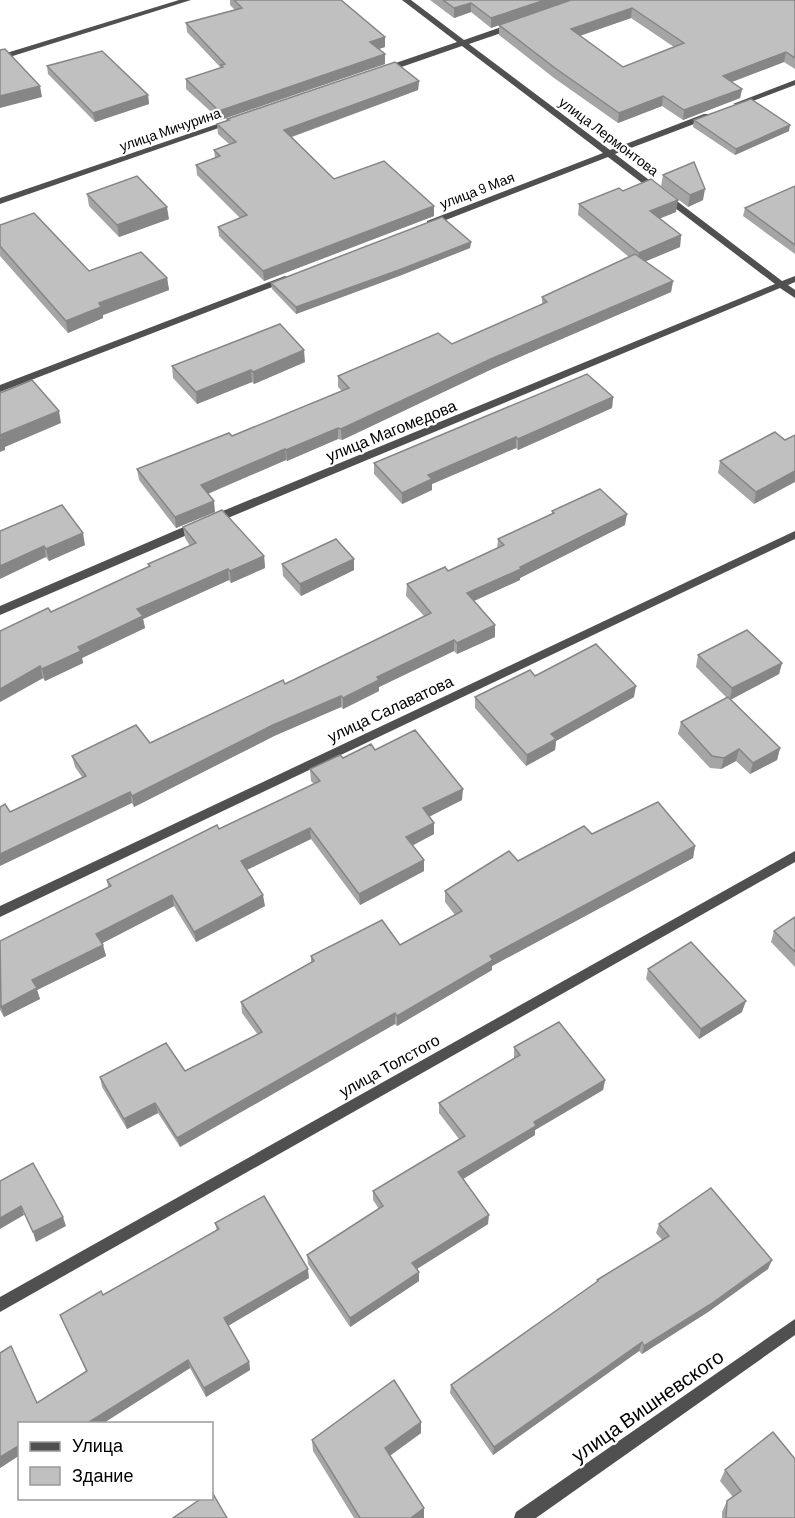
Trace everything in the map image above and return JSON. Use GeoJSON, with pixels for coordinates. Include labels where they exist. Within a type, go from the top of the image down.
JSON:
{"type":"FeatureCollection","features":[{"type":"Feature","properties":{"kind":"street"},"geometry":{"type":"LineString","coordinates":[[0,58],[187,0]]}},
{"type":"Feature","properties":{"kind":"street","name":"улица Лермонтова"},"geometry":{"type":"LineString","coordinates":[[406,0],[795,295]]}},
{"type":"Feature","properties":{"kind":"street"},"geometry":{"type":"LineString","coordinates":[[372,74],[525,21]]}},
{"type":"Feature","properties":{"kind":"street"},"geometry":{"type":"LineString","coordinates":[[729,107],[795,82]]}},
{"type":"Feature","properties":{"kind":"street","name":"улица 9 Мая"},"geometry":{"type":"LineString","coordinates":[[421,226],[718,111]]}},
{"type":"Feature","properties":{"kind":"street","name":"улица Мичурина"},"geometry":{"type":"LineString","coordinates":[[0,201],[237,120]]}},
{"type":"Feature","properties":{"kind":"street"},"geometry":{"type":"LineString","coordinates":[[0,389],[299,273]]}},
{"type":"Feature","properties":{"kind":"street","name":"улица Магомедова"},"geometry":{"type":"LineString","coordinates":[[0,611],[194,527],[795,279]]}},
{"type":"Feature","properties":{"kind":"street","name":"улица Салаватова"},"geometry":{"type":"LineString","coordinates":[[0,912],[795,535]]}},
{"type":"Feature","properties":{"kind":"street","name":"улица Толстого"},"geometry":{"type":"LineString","coordinates":[[0,1305],[795,856]]}},
{"type":"Feature","properties":{"kind":"street","name":"улица Вишневского"},"geometry":{"type":"LineString","coordinates":[[522,1518],[795,1326]]}},
{"type":"Feature","properties":{"kind":"building"},"geometry":{"type":"Polygon","coordinates":[[[234,0],[341,0],[385,37],[370,42],[385,54],[219,111],[186,79],[223,67],[221,65],[225,64],[186,23],[242,8],[234,0]]]}},
{"type":"Feature","properties":{"kind":"building"},"geometry":{"type":"Polygon","coordinates":[[[443,0],[545,0],[491,18],[471,3],[454,8],[443,0]]]}},
{"type":"Feature","properties":{"kind":"building"},"geometry":{"type":"Polygon","coordinates":[[[571,0],[794,0],[795,58],[786,52],[723,76],[742,89],[684,110],[663,96],[619,113],[499,25],[571,0]],[[632,8],[571,29],[623,67],[684,43],[632,8]]]}},
{"type":"Feature","properties":{"kind":"building"},"geometry":{"type":"Polygon","coordinates":[[[5,49],[40,86],[0,96],[0,50],[5,49]]]}},
{"type":"Feature","properties":{"kind":"building"},"geometry":{"type":"Polygon","coordinates":[[[102,51],[148,95],[93,113],[47,66],[102,51]]]}},
{"type":"Feature","properties":{"kind":"building"},"geometry":{"type":"Polygon","coordinates":[[[395,62],[419,81],[284,130],[334,179],[384,161],[434,206],[263,271],[218,227],[247,215],[196,165],[220,156],[214,150],[236,142],[217,124],[395,62]]]}},
{"type":"Feature","properties":{"kind":"building"},"geometry":{"type":"Polygon","coordinates":[[[751,99],[790,125],[736,149],[694,120],[751,99]]]}},
{"type":"Feature","properties":{"kind":"building"},"geometry":{"type":"Polygon","coordinates":[[[694,162],[705,189],[690,195],[663,175],[694,162]]]}},
{"type":"Feature","properties":{"kind":"building"},"geometry":{"type":"Polygon","coordinates":[[[137,176],[167,207],[117,225],[87,194],[137,176]]]}},
{"type":"Feature","properties":{"kind":"building"},"geometry":{"type":"Polygon","coordinates":[[[651,179],[678,200],[650,211],[681,235],[639,253],[579,204],[619,188],[623,191],[651,179]]]}},
{"type":"Feature","properties":{"kind":"building"},"geometry":{"type":"Polygon","coordinates":[[[795,186],[795,245],[745,208],[795,186]]]}},
{"type":"Feature","properties":{"kind":"building"},"geometry":{"type":"Polygon","coordinates":[[[34,213],[89,271],[141,252],[167,278],[99,303],[101,307],[66,321],[0,246],[0,225],[34,213]]]}},
{"type":"Feature","properties":{"kind":"building"},"geometry":{"type":"Polygon","coordinates":[[[442,217],[471,242],[296,307],[271,283],[442,217]]]}},
{"type":"Feature","properties":{"kind":"building"},"geometry":{"type":"Polygon","coordinates":[[[635,254],[673,281],[493,358],[341,429],[338,428],[285,449],[201,485],[214,501],[175,517],[137,469],[229,433],[232,436],[349,388],[338,376],[438,333],[452,344],[547,302],[542,297],[635,254]]]}},
{"type":"Feature","properties":{"kind":"building"},"geometry":{"type":"Polygon","coordinates":[[[280,324],[304,350],[253,372],[251,370],[196,392],[172,366],[280,324]]]}},
{"type":"Feature","properties":{"kind":"building"},"geometry":{"type":"Polygon","coordinates":[[[587,374],[613,397],[428,475],[432,479],[402,493],[374,463],[587,374]]]}},
{"type":"Feature","properties":{"kind":"building"},"geometry":{"type":"Polygon","coordinates":[[[32,380],[59,411],[0,435],[0,393],[32,380]]]}},
{"type":"Feature","properties":{"kind":"building"},"geometry":{"type":"Polygon","coordinates":[[[775,432],[785,440],[795,435],[795,471],[756,492],[720,461],[775,432]]]}},
{"type":"Feature","properties":{"kind":"building"},"geometry":{"type":"Polygon","coordinates":[[[600,489],[627,514],[520,567],[521,569],[467,593],[495,625],[457,643],[454,640],[377,677],[379,680],[343,698],[341,696],[273,725],[132,796],[130,792],[0,854],[0,807],[5,804],[10,812],[86,776],[72,756],[136,725],[150,743],[283,680],[285,684],[431,613],[407,584],[445,567],[448,571],[504,545],[498,539],[600,489]]]}},
{"type":"Feature","properties":{"kind":"building"},"geometry":{"type":"Polygon","coordinates":[[[62,505],[83,533],[46,549],[44,546],[0,566],[0,531],[62,505]]]}},
{"type":"Feature","properties":{"kind":"building"},"geometry":{"type":"Polygon","coordinates":[[[222,510],[264,556],[230,571],[228,569],[137,609],[143,616],[78,647],[81,651],[42,669],[40,666],[0,689],[0,631],[48,608],[51,612],[196,543],[183,527],[222,510]]]}},
{"type":"Feature","properties":{"kind":"building"},"geometry":{"type":"Polygon","coordinates":[[[336,539],[354,559],[300,584],[282,564],[336,539]]]}},
{"type":"Feature","properties":{"kind":"building"},"geometry":{"type":"Polygon","coordinates":[[[747,630],[782,663],[732,688],[698,655],[747,630]]]}},
{"type":"Feature","properties":{"kind":"building"},"geometry":{"type":"Polygon","coordinates":[[[596,644],[636,686],[551,734],[556,739],[527,755],[475,697],[530,670],[535,676],[596,644]]]}},
{"type":"Feature","properties":{"kind":"building"},"geometry":{"type":"Polygon","coordinates":[[[728,697],[780,748],[753,763],[739,749],[724,758],[712,756],[681,722],[728,697]]]}},
{"type":"Feature","properties":{"kind":"building"},"geometry":{"type":"Polygon","coordinates":[[[415,730],[463,789],[423,808],[434,823],[406,837],[424,860],[359,894],[310,828],[241,861],[263,895],[194,932],[172,895],[96,934],[103,945],[32,980],[37,988],[1,1007],[0,941],[111,886],[107,880],[217,825],[219,829],[320,781],[310,769],[340,755],[343,758],[371,744],[375,750],[415,730]]]}},
{"type":"Feature","properties":{"kind":"building"},"geometry":{"type":"Polygon","coordinates":[[[658,802],[695,846],[490,956],[493,960],[397,1016],[395,1013],[177,1138],[155,1103],[124,1119],[100,1077],[166,1043],[185,1071],[262,1032],[241,1002],[314,961],[311,956],[382,920],[400,945],[462,911],[445,891],[509,851],[518,861],[584,826],[592,834],[658,802]]]}},
{"type":"Feature","properties":{"kind":"building"},"geometry":{"type":"Polygon","coordinates":[[[795,917],[795,952],[774,931],[795,917]]]}},
{"type":"Feature","properties":{"kind":"building"},"geometry":{"type":"Polygon","coordinates":[[[691,942],[746,1001],[701,1029],[648,969],[691,942]]]}},
{"type":"Feature","properties":{"kind":"building"},"geometry":{"type":"Polygon","coordinates":[[[559,1022],[605,1080],[534,1122],[536,1126],[458,1172],[489,1215],[412,1263],[419,1272],[350,1318],[307,1255],[383,1206],[373,1191],[465,1136],[439,1103],[520,1055],[514,1047],[559,1022]]]}},
{"type":"Feature","properties":{"kind":"building"},"geometry":{"type":"Polygon","coordinates":[[[33,1163],[63,1217],[33,1232],[21,1206],[0,1218],[0,1181],[33,1163]]]}},
{"type":"Feature","properties":{"kind":"building"},"geometry":{"type":"Polygon","coordinates":[[[711,1188],[772,1260],[711,1304],[644,1346],[642,1342],[494,1447],[451,1385],[597,1280],[669,1236],[659,1224],[711,1188]]]}},
{"type":"Feature","properties":{"kind":"building"},"geometry":{"type":"Polygon","coordinates":[[[264,1196],[308,1269],[224,1318],[249,1362],[204,1388],[188,1360],[89,1422],[18,1422],[18,1446],[0,1457],[0,1353],[11,1346],[37,1403],[87,1371],[60,1315],[101,1291],[103,1295],[219,1229],[215,1223],[264,1196]]]}},
{"type":"Feature","properties":{"kind":"building"},"geometry":{"type":"Polygon","coordinates":[[[394,1380],[421,1422],[385,1448],[424,1508],[411,1518],[360,1518],[312,1440],[394,1380]]]}},
{"type":"Feature","properties":{"kind":"building"},"geometry":{"type":"Polygon","coordinates":[[[773,1432],[795,1459],[795,1518],[726,1518],[727,1501],[741,1491],[725,1470],[773,1432]]]}},
{"type":"Feature","properties":{"kind":"building"},"geometry":{"type":"Polygon","coordinates":[[[213,1494],[227,1518],[173,1518],[199,1500],[213,1500],[213,1494]]]}}]}
